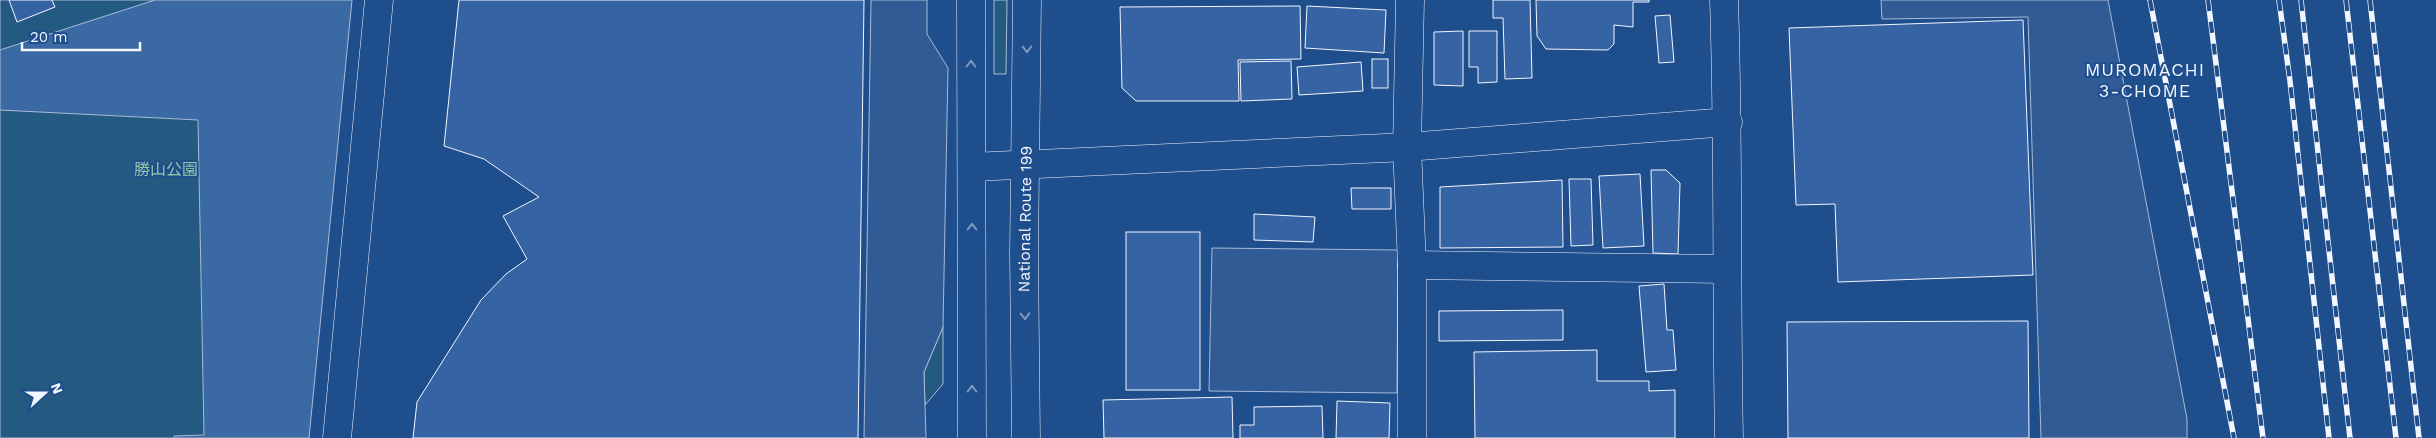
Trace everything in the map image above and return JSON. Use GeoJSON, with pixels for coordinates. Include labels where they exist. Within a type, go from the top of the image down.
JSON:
{"type":"FeatureCollection","features":[{"type":"Feature","properties":{"kind":"main road"},"geometry":{"type":"LineString","coordinates":[[337,438],[379,0]]}},
{"type":"Feature","properties":{"kind":"main road"},"geometry":{"type":"LineString","coordinates":[[971,0],[972,438]]}},
{"type":"Feature","properties":{"kind":"main road","name":"National Route 199"},"geometry":{"type":"LineString","coordinates":[[1026,438],[1024,264],[1027,0]]}},
{"type":"Feature","properties":{"kind":"main road"},"geometry":{"type":"LineString","coordinates":[[1410,0],[1407,147],[1412,265],[1412,438]]}},
{"type":"Feature","properties":{"kind":"main road"},"geometry":{"type":"LineString","coordinates":[[1724,0],[1728,122],[1726,269],[1729,438]]}},
{"type":"Feature","properties":{"kind":"main road"},"geometry":{"type":"LineString","coordinates":[[972,167],[1407,147],[1728,122]]}},
{"type":"Feature","properties":{"kind":"main road"},"geometry":{"type":"LineString","coordinates":[[1412,265],[1726,269]]}},
{"type":"Feature","properties":{"kind":"green space","name":"勝山公園"},"geometry":{"type":"Polygon","coordinates":[[[0,0],[350,0],[304,438],[0,438],[0,0]]]}},
{"type":"Feature","properties":{"kind":"green space"},"geometry":{"type":"Polygon","coordinates":[[[994,0],[1007,0],[1006,74],[994,74],[994,0]]]}},
{"type":"Feature","properties":{"kind":"green space"},"geometry":{"type":"Polygon","coordinates":[[[943,327],[943,384],[925,405],[924,372],[943,327]]]}},
{"type":"Feature","properties":{"kind":"shaded area"},"geometry":{"type":"Polygon","coordinates":[[[155,0],[352,0],[309,438],[174,438],[174,436],[204,435],[198,120],[0,110],[0,50],[155,0]]]}},
{"type":"Feature","properties":{"kind":"shaded area"},"geometry":{"type":"Polygon","coordinates":[[[871,0],[927,0],[927,34],[948,68],[943,327],[924,372],[926,438],[864,438],[871,0]]]}},
{"type":"Feature","properties":{"kind":"shaded area"},"geometry":{"type":"Polygon","coordinates":[[[1881,0],[2108,0],[2187,419],[2187,438],[2041,438],[2028,17],[1882,19],[1881,0]]]}},
{"type":"Feature","properties":{"kind":"shaded area"},"geometry":{"type":"Polygon","coordinates":[[[1212,248],[1398,250],[1397,393],[1209,391],[1212,248]]]}},
{"type":"Feature","properties":{"kind":"building"},"geometry":{"type":"Polygon","coordinates":[[[9,0],[52,0],[55,7],[17,22],[9,0]]]}},
{"type":"Feature","properties":{"kind":"building"},"geometry":{"type":"Polygon","coordinates":[[[459,0],[864,0],[858,438],[413,438],[417,402],[481,300],[506,274],[527,259],[503,216],[539,197],[484,159],[444,146],[459,0]]]}},
{"type":"Feature","properties":{"kind":"building"},"geometry":{"type":"Polygon","coordinates":[[[1493,0],[1530,0],[1532,78],[1505,79],[1503,18],[1493,18],[1493,0]]]}},
{"type":"Feature","properties":{"kind":"building"},"geometry":{"type":"Polygon","coordinates":[[[1536,0],[1649,0],[1649,2],[1633,2],[1633,27],[1614,25],[1614,44],[1608,50],[1546,49],[1537,36],[1536,0]]]}},
{"type":"Feature","properties":{"kind":"building"},"geometry":{"type":"Polygon","coordinates":[[[1300,6],[1301,59],[1238,60],[1239,101],[1136,101],[1122,88],[1120,7],[1300,6]]]}},
{"type":"Feature","properties":{"kind":"building"},"geometry":{"type":"Polygon","coordinates":[[[1307,6],[1386,10],[1384,53],[1305,48],[1307,6]]]}},
{"type":"Feature","properties":{"kind":"building"},"geometry":{"type":"Polygon","coordinates":[[[1670,15],[1674,62],[1659,63],[1655,16],[1670,15]]]}},
{"type":"Feature","properties":{"kind":"building"},"geometry":{"type":"Polygon","coordinates":[[[2023,20],[2033,275],[1838,282],[1835,204],[1796,205],[1789,28],[2023,20]]]}},
{"type":"Feature","properties":{"kind":"building"},"geometry":{"type":"Polygon","coordinates":[[[1463,31],[1463,86],[1434,85],[1434,32],[1463,31]]]}},
{"type":"Feature","properties":{"kind":"building"},"geometry":{"type":"Polygon","coordinates":[[[1469,31],[1497,31],[1497,82],[1478,83],[1478,67],[1469,67],[1469,31]]]}},
{"type":"Feature","properties":{"kind":"building"},"geometry":{"type":"Polygon","coordinates":[[[1372,59],[1388,59],[1388,88],[1372,88],[1372,59]]]}},
{"type":"Feature","properties":{"kind":"building"},"geometry":{"type":"Polygon","coordinates":[[[1291,61],[1292,99],[1241,101],[1240,62],[1291,61]]]}},
{"type":"Feature","properties":{"kind":"building"},"geometry":{"type":"Polygon","coordinates":[[[1361,62],[1363,91],[1299,95],[1297,67],[1361,62]]]}},
{"type":"Feature","properties":{"kind":"building"},"geometry":{"type":"Polygon","coordinates":[[[1651,170],[1666,170],[1680,183],[1678,254],[1653,253],[1651,170]]]}},
{"type":"Feature","properties":{"kind":"building"},"geometry":{"type":"Polygon","coordinates":[[[1640,174],[1644,246],[1603,248],[1599,176],[1640,174]]]}},
{"type":"Feature","properties":{"kind":"building"},"geometry":{"type":"Polygon","coordinates":[[[1569,179],[1591,179],[1593,245],[1571,246],[1569,179]]]}},
{"type":"Feature","properties":{"kind":"building"},"geometry":{"type":"Polygon","coordinates":[[[1562,180],[1563,247],[1440,248],[1440,187],[1562,180]]]}},
{"type":"Feature","properties":{"kind":"building"},"geometry":{"type":"Polygon","coordinates":[[[1351,188],[1391,188],[1391,209],[1352,209],[1351,188]]]}},
{"type":"Feature","properties":{"kind":"building"},"geometry":{"type":"Polygon","coordinates":[[[1254,214],[1315,217],[1313,242],[1254,240],[1254,214]]]}},
{"type":"Feature","properties":{"kind":"building"},"geometry":{"type":"Polygon","coordinates":[[[1126,232],[1200,232],[1200,390],[1126,390],[1126,232]]]}},
{"type":"Feature","properties":{"kind":"building"},"geometry":{"type":"Polygon","coordinates":[[[1664,284],[1667,330],[1673,330],[1676,370],[1646,372],[1639,286],[1664,284]]]}},
{"type":"Feature","properties":{"kind":"building"},"geometry":{"type":"Polygon","coordinates":[[[1563,310],[1563,340],[1439,341],[1439,311],[1563,310]]]}},
{"type":"Feature","properties":{"kind":"building"},"geometry":{"type":"Polygon","coordinates":[[[2028,321],[2029,438],[1788,438],[1787,322],[2028,321]]]}},
{"type":"Feature","properties":{"kind":"building"},"geometry":{"type":"Polygon","coordinates":[[[1597,350],[1597,381],[1649,381],[1649,391],[1675,390],[1675,438],[1475,438],[1474,352],[1597,350]]]}},
{"type":"Feature","properties":{"kind":"building"},"geometry":{"type":"Polygon","coordinates":[[[1232,397],[1233,438],[1104,438],[1103,400],[1232,397]]]}},
{"type":"Feature","properties":{"kind":"building"},"geometry":{"type":"Polygon","coordinates":[[[1337,401],[1390,403],[1389,438],[1336,438],[1337,401]]]}},
{"type":"Feature","properties":{"kind":"building"},"geometry":{"type":"Polygon","coordinates":[[[1322,406],[1323,438],[1240,438],[1240,425],[1254,425],[1254,407],[1322,406]]]}},
{"type":"Feature","properties":{"kind":"railway"},"geometry":{"type":"LineString","coordinates":[[2150,0],[2234,438]]}},
{"type":"Feature","properties":{"kind":"railway"},"geometry":{"type":"LineString","coordinates":[[2208,0],[2263,438]]}},
{"type":"Feature","properties":{"kind":"railway"},"geometry":{"type":"LineString","coordinates":[[2279,0],[2290,81],[2329,438]]}},
{"type":"Feature","properties":{"kind":"railway"},"geometry":{"type":"LineString","coordinates":[[2301,0],[2350,438]]}},
{"type":"Feature","properties":{"kind":"railway"},"geometry":{"type":"LineString","coordinates":[[2346,0],[2396,438]]}},
{"type":"Feature","properties":{"kind":"railway"},"geometry":{"type":"LineString","coordinates":[[2370,0],[2419,438]]}},
{"type":"Feature","properties":{"kind":"district","name":"MUROMACHI 3-CHOME"},"geometry":{"type":"Point","coordinates":[2145,79]}}]}
